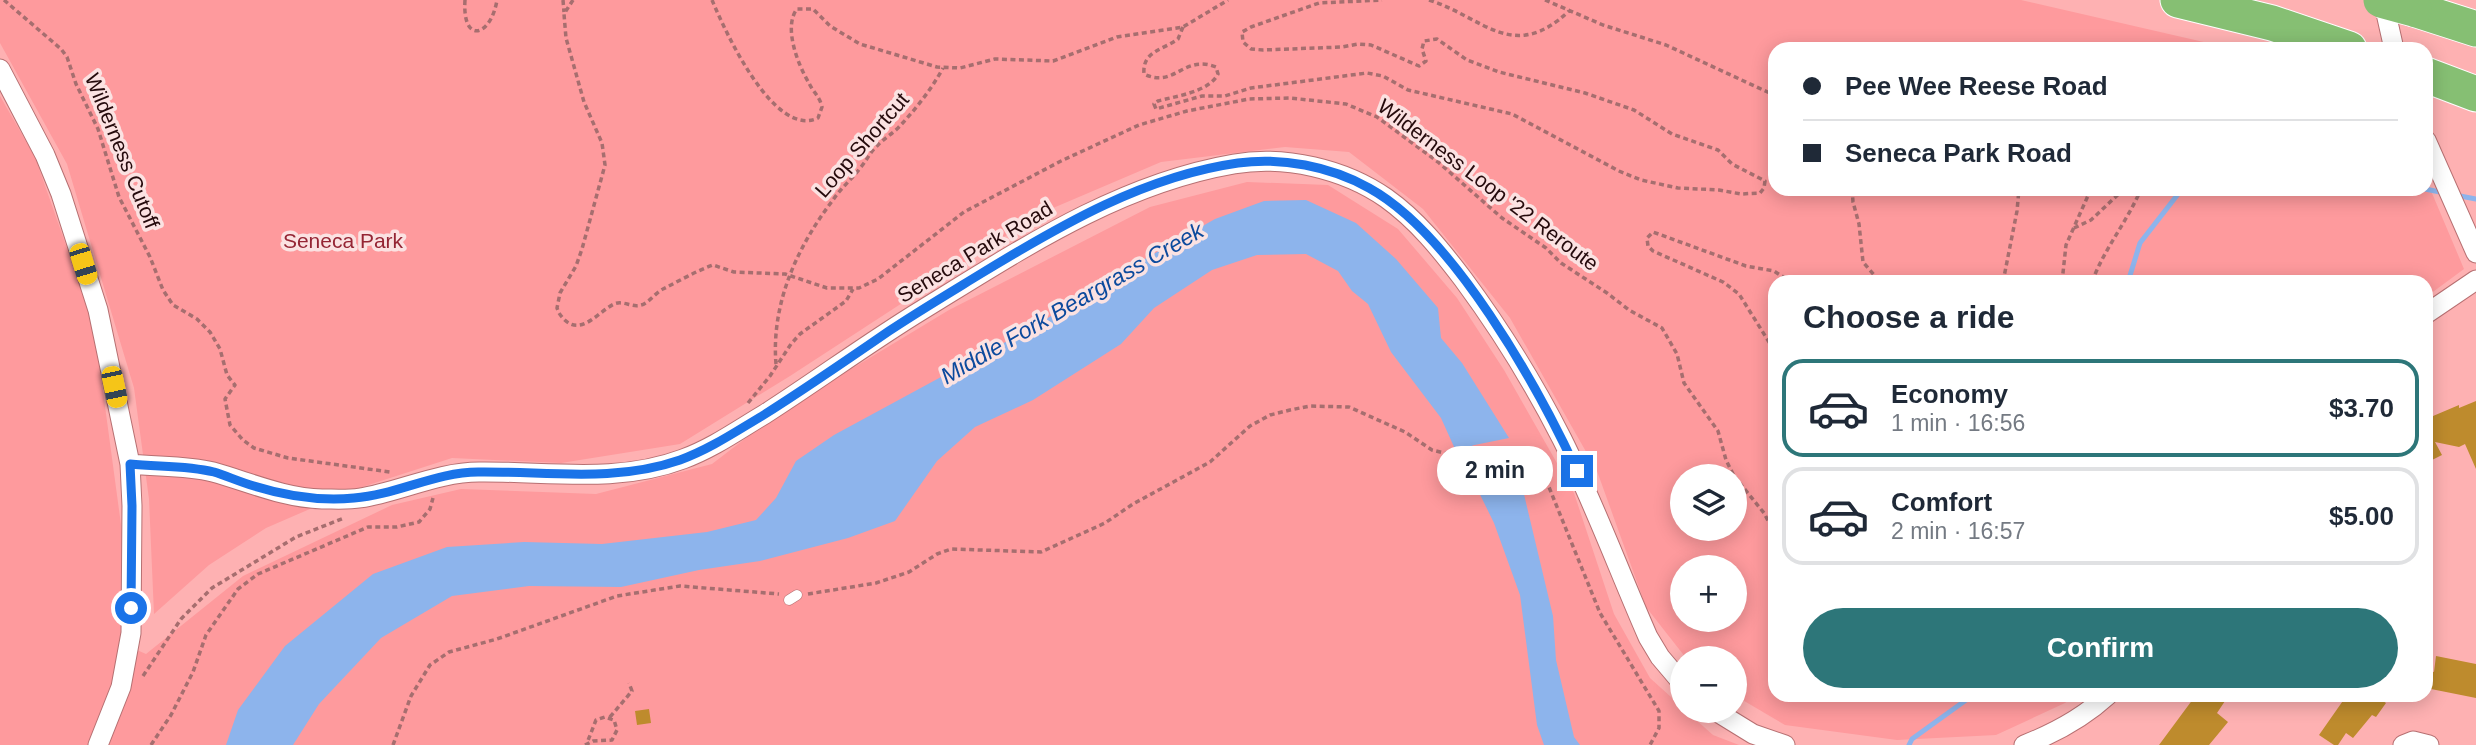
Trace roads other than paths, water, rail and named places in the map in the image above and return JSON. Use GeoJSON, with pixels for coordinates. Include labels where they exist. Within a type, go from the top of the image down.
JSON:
{"type":"FeatureCollection","features":[{"type":"Feature","properties":{"kind":"highway"},"geometry":{"type":"LineString","coordinates":[[2178,0],[2272,23],[2328,42]]}},
{"type":"Feature","properties":{"kind":"highway"},"geometry":{"type":"LineString","coordinates":[[2393,3],[2476,29]]}},
{"type":"Feature","properties":{"kind":"highway"},"geometry":{"type":"LineString","coordinates":[[2433,77],[2476,94]]}},
{"type":"Feature","properties":{"kind":"street"},"geometry":{"type":"LineString","coordinates":[[2393,3],[2394,42]]}},
{"type":"Feature","properties":{"kind":"street"},"geometry":{"type":"LineString","coordinates":[[0,69],[45,155],[61,194],[97,310],[130,464],[131,634],[121,687],[98,745]]}},
{"type":"Feature","properties":{"kind":"street"},"geometry":{"type":"LineString","coordinates":[[2433,158],[2476,253]]}},
{"type":"Feature","properties":{"kind":"street","name":"Seneca Park Road"},"geometry":{"type":"LineString","coordinates":[[130,464],[153,467],[184,466],[214,472],[259,488],[316,499],[358,498],[470,471],[587,475],[661,466],[726,439],[910,317],[1074,220],[1135,192],[1185,175],[1237,163],[1279,162],[1303,165],[1349,178],[1387,199],[1408,216],[1445,255],[1484,307],[1561,437],[1648,637],[1670,669]]}},
{"type":"Feature","properties":{"kind":"street"},"geometry":{"type":"LineString","coordinates":[[2433,309],[2476,280]]}},
{"type":"Feature","properties":{"kind":"street"},"geometry":{"type":"LineString","coordinates":[[2024,745],[2049,735],[2082,716],[2099,702]]}},
{"type":"Feature","properties":{"kind":"street"},"geometry":{"type":"LineString","coordinates":[[1735,723],[1753,734],[1785,745]]}},
{"type":"Feature","properties":{"kind":"street"},"geometry":{"type":"LineString","coordinates":[[2403,745],[2413,741],[2429,745]]}},
{"type":"Feature","properties":{"kind":"water"},"geometry":{"type":"Polygon","coordinates":[[[1306,200],[1356,223],[1396,259],[1438,308],[1441,338],[1462,363],[1509,438],[1455,449],[1441,418],[1391,352],[1368,304],[1352,291],[1338,271],[1306,254],[1257,255],[1212,270],[1154,308],[1121,344],[1033,400],[975,427],[937,461],[895,521],[848,538],[760,561],[699,570],[621,587],[529,586],[452,596],[381,638],[319,704],[293,745],[226,745],[238,710],[285,646],[373,574],[447,547],[524,542],[602,544],[707,532],[756,520],[776,498],[796,461],[834,435],[1035,326],[1113,277],[1215,219],[1264,201],[1306,200]]]}},
{"type":"Feature","properties":{"kind":"water"},"geometry":{"type":"Polygon","coordinates":[[[1506,454],[1520,477],[1553,616],[1556,660],[1574,737],[1580,745],[1544,745],[1537,725],[1520,595],[1494,523],[1463,460],[1506,454]]]}},
{"type":"Feature","properties":{"kind":"waterway","name":"Middle Fork Beargrass Creek"},"geometry":{"type":"LineString","coordinates":[[2433,191],[2445,193]]}},
{"type":"Feature","properties":{"kind":"waterway","name":"Middle Fork Beargrass Creek"},"geometry":{"type":"LineString","coordinates":[[2455,195],[2476,199]]}},
{"type":"Feature","properties":{"kind":"waterway","name":"Middle Fork Beargrass Creek"},"geometry":{"type":"LineString","coordinates":[[2130,275],[2140,243],[2177,196]]}},
{"type":"Feature","properties":{"kind":"waterway","name":"Middle Fork Beargrass Creek"},"geometry":{"type":"LineString","coordinates":[[1468,442],[1477,462]]}},
{"type":"Feature","properties":{"kind":"waterway","name":"Middle Fork Beargrass Creek"},"geometry":{"type":"LineString","coordinates":[[1909,745],[1912,739],[1963,702]]}},
{"type":"Feature","properties":{"kind":"park label","name":"Seneca Park"},"geometry":{"type":"Point","coordinates":[343,241]}}]}
